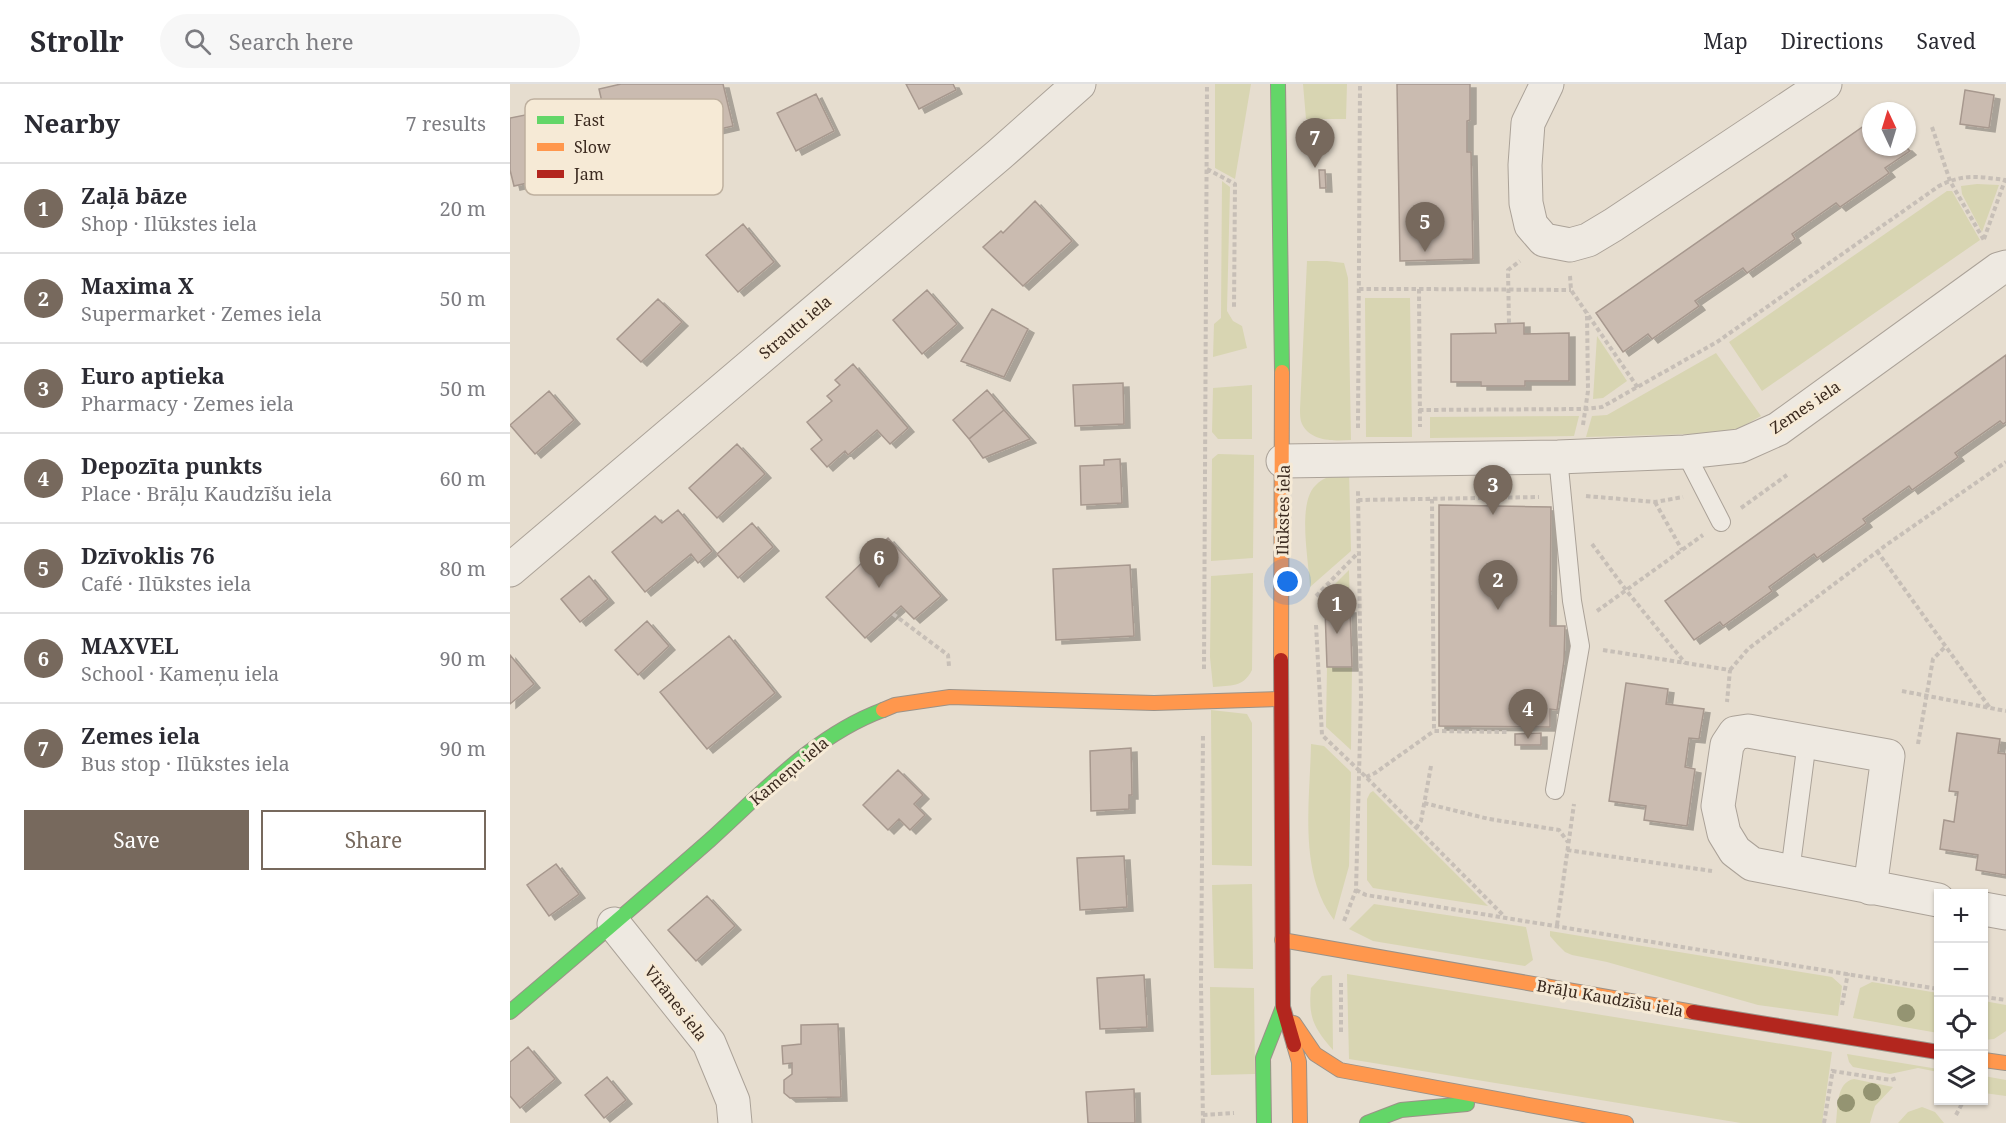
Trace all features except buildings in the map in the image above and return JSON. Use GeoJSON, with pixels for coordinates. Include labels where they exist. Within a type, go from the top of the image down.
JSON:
{"type":"FeatureCollection","features":[{"type":"Feature","properties":{"kind":"street","name":"Strautu iela"},"geometry":{"type":"LineString","coordinates":[[510,570],[1000,154],[1079,84]]}},
{"type":"Feature","properties":{"kind":"street","name":"Ilūkstes iela"},"geometry":{"type":"LineString","coordinates":[[1278,84],[1284,461],[1281,699],[1283,1007],[1299,1062],[1300,1123]]}},
{"type":"Feature","properties":{"kind":"street"},"geometry":{"type":"LineString","coordinates":[[1547,84],[1528,123],[1525,165],[1526,203],[1531,225],[1544,240],[1570,245],[1588,240],[1688,177],[1825,84]]}},
{"type":"Feature","properties":{"kind":"street","name":"Zemes iela"},"geometry":{"type":"LineString","coordinates":[[1284,461],[1569,456],[1685,452],[1740,447],[1778,429],[2002,268]]}},
{"type":"Feature","properties":{"kind":"street","name":"Kameņu iela"},"geometry":{"type":"LineString","coordinates":[[510,1012],[820,743],[866,716],[895,705],[950,697],[1154,703],[1281,699]]}},
{"type":"Feature","properties":{"kind":"street"},"geometry":{"type":"LineString","coordinates":[[1870,888],[1888,756],[1748,731],[1734,733],[1727,745],[1718,806],[1724,833],[1735,851],[1752,864],[1870,888],[1934,899]]}},
{"type":"Feature","properties":{"kind":"street"},"geometry":{"type":"LineString","coordinates":[[1988,910],[2006,913]]}},
{"type":"Feature","properties":{"kind":"street","name":"Virānes iela"},"geometry":{"type":"LineString","coordinates":[[614,924],[709,1043],[734,1101],[735,1123]]}},
{"type":"Feature","properties":{"kind":"street","name":"Brāļu Kaudzīšu iela"},"geometry":{"type":"LineString","coordinates":[[1282,939],[1687,1011],[1934,1051]]}},
{"type":"Feature","properties":{"kind":"street","name":"Ilūkstes iela"},"geometry":{"type":"LineString","coordinates":[[1264,1123],[1263,1058],[1283,1007]]}},
{"type":"Feature","properties":{"kind":"street"},"geometry":{"type":"LineString","coordinates":[[1283,1007],[1315,1054],[1340,1070],[1626,1123]]}},
{"type":"Feature","properties":{"kind":"street"},"geometry":{"type":"LineString","coordinates":[[1988,1061],[2006,1063]]}},
{"type":"Feature","properties":{"kind":"street"},"geometry":{"type":"LineString","coordinates":[[1367,1123],[1401,1110],[1502,1101]]}},
{"type":"Feature","properties":{"kind":"lane"},"geometry":{"type":"LineString","coordinates":[[1685,452],[1721,522]]}},
{"type":"Feature","properties":{"kind":"lane"},"geometry":{"type":"LineString","coordinates":[[1556,790],[1580,646],[1572,601],[1562,496],[1569,456]]}},
{"type":"Feature","properties":{"kind":"lane"},"geometry":{"type":"LineString","coordinates":[[1790,872],[1807,741]]}},
{"type":"Feature","properties":{"kind":"path"},"geometry":{"type":"LineString","coordinates":[[1203,1123],[1201,973],[1207,84]]}},
{"type":"Feature","properties":{"kind":"path"},"geometry":{"type":"LineString","coordinates":[[1932,127],[1950,181],[2002,268]]}},
{"type":"Feature","properties":{"kind":"path"},"geometry":{"type":"LineString","coordinates":[[1207,169],[1235,184],[1234,309]]}},
{"type":"Feature","properties":{"kind":"path"},"geometry":{"type":"LineString","coordinates":[[1419,410],[1602,407],[1717,342],[1950,181],[1969,176],[2005,180],[1984,239]]}},
{"type":"Feature","properties":{"kind":"path"},"geometry":{"type":"LineString","coordinates":[[1509,323],[1508,270],[1544,240]]}},
{"type":"Feature","properties":{"kind":"path"},"geometry":{"type":"LineString","coordinates":[[1570,269],[1571,290],[1638,388]]}},
{"type":"Feature","properties":{"kind":"path"},"geometry":{"type":"LineString","coordinates":[[1359,289],[1571,290]]}},
{"type":"Feature","properties":{"kind":"path"},"geometry":{"type":"LineString","coordinates":[[1419,289],[1419,499]]}},
{"type":"Feature","properties":{"kind":"path"},"geometry":{"type":"LineString","coordinates":[[1569,456],[1586,409],[1588,391],[1587,312]]}},
{"type":"Feature","properties":{"kind":"path"},"geometry":{"type":"LineString","coordinates":[[1734,733],[1726,722],[1730,670],[1748,649],[1877,551],[2006,462]]}},
{"type":"Feature","properties":{"kind":"path"},"geometry":{"type":"LineString","coordinates":[[1596,612],[1786,475]]}},
{"type":"Feature","properties":{"kind":"path"},"geometry":{"type":"LineString","coordinates":[[1358,500],[1581,496],[1655,502],[1707,493]]}},
{"type":"Feature","properties":{"kind":"path"},"geometry":{"type":"LineString","coordinates":[[1432,500],[1434,731]]}},
{"type":"Feature","properties":{"kind":"path"},"geometry":{"type":"LineString","coordinates":[[1655,502],[1682,550]]}},
{"type":"Feature","properties":{"kind":"path"},"geometry":{"type":"LineString","coordinates":[[1585,535],[1686,664]]}},
{"type":"Feature","properties":{"kind":"path"},"geometry":{"type":"LineString","coordinates":[[1877,551],[1990,708]]}},
{"type":"Feature","properties":{"kind":"path"},"geometry":{"type":"LineString","coordinates":[[1316,605],[1316,594],[1358,553]]}},
{"type":"Feature","properties":{"kind":"path"},"geometry":{"type":"LineString","coordinates":[[893,614],[948,655],[950,697]]}},
{"type":"Feature","properties":{"kind":"path"},"geometry":{"type":"LineString","coordinates":[[1316,615],[1322,735],[1504,917]]}},
{"type":"Feature","properties":{"kind":"path"},"geometry":{"type":"LineString","coordinates":[[1598,650],[1730,670]]}},
{"type":"Feature","properties":{"kind":"path"},"geometry":{"type":"LineString","coordinates":[[1902,691],[2006,711]]}},
{"type":"Feature","properties":{"kind":"path"},"geometry":{"type":"LineString","coordinates":[[1366,777],[1434,731],[1507,732]]}},
{"type":"Feature","properties":{"kind":"path"},"geometry":{"type":"LineString","coordinates":[[1416,828],[1421,821],[1431,766]]}},
{"type":"Feature","properties":{"kind":"path"},"geometry":{"type":"LineString","coordinates":[[1424,803],[1489,819],[1559,831],[1568,843]]}},
{"type":"Feature","properties":{"kind":"path"},"geometry":{"type":"LineString","coordinates":[[1567,850],[1714,870]]}},
{"type":"Feature","properties":{"kind":"path"},"geometry":{"type":"LineString","coordinates":[[1341,927],[1356,890],[1366,895],[1934,988]]}},
{"type":"Feature","properties":{"kind":"path"},"geometry":{"type":"LineString","coordinates":[[1842,1007],[1848,974]]}},
{"type":"Feature","properties":{"kind":"path"},"geometry":{"type":"LineString","coordinates":[[1341,976],[1341,1032]]}},
{"type":"Feature","properties":{"kind":"path"},"geometry":{"type":"LineString","coordinates":[[1988,998],[2006,1000]]}},
{"type":"Feature","properties":{"kind":"path"},"geometry":{"type":"LineString","coordinates":[[1824,1123],[1834,1062]]}},
{"type":"Feature","properties":{"kind":"path"},"geometry":{"type":"LineString","coordinates":[[1956,1115],[1962,1105]]}},
{"type":"Feature","properties":{"kind":"path"},"geometry":{"type":"LineString","coordinates":[[1203,1115],[1243,1112]]}},
{"type":"Feature","properties":{"kind":"shaded area"},"geometry":{"type":"Polygon","coordinates":[[[1215,84],[1251,84],[1235,179],[1215,168],[1215,84]]]}},
{"type":"Feature","properties":{"kind":"shaded area"},"geometry":{"type":"Polygon","coordinates":[[[1303,84],[1347,84],[1346,119],[1306,119],[1303,84]]]}},
{"type":"Feature","properties":{"kind":"shaded area"},"geometry":{"type":"Polygon","coordinates":[[[1222,181],[1230,187],[1227,311],[1233,321],[1242,326],[1247,348],[1213,357],[1214,324],[1221,318],[1222,181]]]}},
{"type":"Feature","properties":{"kind":"shaded area"},"geometry":{"type":"Polygon","coordinates":[[[1999,185],[1982,232],[1962,194],[1961,186],[1999,185]]]}},
{"type":"Feature","properties":{"kind":"shaded area"},"geometry":{"type":"Polygon","coordinates":[[[1947,191],[1952,191],[1980,240],[1762,391],[1729,342],[1947,191]]]}},
{"type":"Feature","properties":{"kind":"shaded area"},"geometry":{"type":"Polygon","coordinates":[[[1307,261],[1344,263],[1348,278],[1351,440],[1317,437],[1306,430],[1301,421],[1307,261]]]}},
{"type":"Feature","properties":{"kind":"shaded area"},"geometry":{"type":"Polygon","coordinates":[[[1365,298],[1410,298],[1412,437],[1366,437],[1365,298]]]}},
{"type":"Feature","properties":{"kind":"shaded area"},"geometry":{"type":"Polygon","coordinates":[[[1597,336],[1627,381],[1603,398],[1593,399],[1597,336]]]}},
{"type":"Feature","properties":{"kind":"shaded area"},"geometry":{"type":"Polygon","coordinates":[[[1716,353],[1761,416],[1731,433],[1586,437],[1592,416],[1607,415],[1716,353]]]}},
{"type":"Feature","properties":{"kind":"shaded area"},"geometry":{"type":"Polygon","coordinates":[[[1252,385],[1252,439],[1218,439],[1212,432],[1213,388],[1252,385]]]}},
{"type":"Feature","properties":{"kind":"shaded area"},"geometry":{"type":"Polygon","coordinates":[[[1579,416],[1574,436],[1430,438],[1430,417],[1579,416]]]}},
{"type":"Feature","properties":{"kind":"shaded area"},"geometry":{"type":"Polygon","coordinates":[[[1218,454],[1254,455],[1253,558],[1211,561],[1212,459],[1218,454]]]}},
{"type":"Feature","properties":{"kind":"shaded area"},"geometry":{"type":"Polygon","coordinates":[[[1349,471],[1351,551],[1310,587],[1305,519],[1310,494],[1322,480],[1349,471]]]}},
{"type":"Feature","properties":{"kind":"shaded area"},"geometry":{"type":"Polygon","coordinates":[[[1349,570],[1350,609],[1325,609],[1324,595],[1349,570]]]}},
{"type":"Feature","properties":{"kind":"shaded area"},"geometry":{"type":"Polygon","coordinates":[[[1253,573],[1252,670],[1240,683],[1213,687],[1210,657],[1211,576],[1253,573]]]}},
{"type":"Feature","properties":{"kind":"shaded area"},"geometry":{"type":"Polygon","coordinates":[[[1327,667],[1352,667],[1351,750],[1326,727],[1327,667]]]}},
{"type":"Feature","properties":{"kind":"shaded area"},"geometry":{"type":"Polygon","coordinates":[[[1211,710],[1247,714],[1252,723],[1252,866],[1212,865],[1211,710]]]}},
{"type":"Feature","properties":{"kind":"shaded area"},"geometry":{"type":"Polygon","coordinates":[[[1311,744],[1324,746],[1351,772],[1349,866],[1334,920],[1315,880],[1311,859],[1308,813],[1311,744]]]}},
{"type":"Feature","properties":{"kind":"shaded area"},"geometry":{"type":"Polygon","coordinates":[[[1373,791],[1488,906],[1373,888],[1367,880],[1367,799],[1373,791]]]}},
{"type":"Feature","properties":{"kind":"shaded area"},"geometry":{"type":"Polygon","coordinates":[[[1252,884],[1253,969],[1214,968],[1212,885],[1252,884]]]}},
{"type":"Feature","properties":{"kind":"shaded area"},"geometry":{"type":"Polygon","coordinates":[[[1374,904],[1526,927],[1533,960],[1525,966],[1373,941],[1349,929],[1374,904]]]}},
{"type":"Feature","properties":{"kind":"shaded area"},"geometry":{"type":"Polygon","coordinates":[[[1550,931],[1832,977],[1842,986],[1838,1016],[1758,1005],[1607,962],[1572,955],[1557,944],[1550,936],[1550,931]]]}},
{"type":"Feature","properties":{"kind":"shaded area"},"geometry":{"type":"Polygon","coordinates":[[[1347,974],[1832,1052],[1822,1123],[1741,1123],[1349,1059],[1347,974]]]}},
{"type":"Feature","properties":{"kind":"shaded area"},"geometry":{"type":"Polygon","coordinates":[[[1332,975],[1333,1050],[1317,1029],[1310,998],[1311,988],[1322,976],[1332,975]]]}},
{"type":"Feature","properties":{"kind":"shaded area"},"geometry":{"type":"Polygon","coordinates":[[[1872,982],[1934,992],[1934,1032],[1853,1018],[1860,988],[1872,982]]]}},
{"type":"Feature","properties":{"kind":"shaded area"},"geometry":{"type":"Polygon","coordinates":[[[1210,987],[1254,988],[1255,1074],[1211,1075],[1210,987]]]}},
{"type":"Feature","properties":{"kind":"shaded area"},"geometry":{"type":"Polygon","coordinates":[[[1988,1002],[2006,1005],[2006,1031],[1994,1039],[1988,1040],[1988,1002]]]}},
{"type":"Feature","properties":{"kind":"shaded area"},"geometry":{"type":"Polygon","coordinates":[[[1847,1054],[1934,1068],[1934,1071],[1918,1068],[1890,1074],[1853,1067],[1847,1054]]]}},
{"type":"Feature","properties":{"kind":"shaded area"},"geometry":{"type":"Polygon","coordinates":[[[1988,1077],[2006,1080],[2006,1096],[1988,1094],[1988,1077]]]}},
{"type":"Feature","properties":{"kind":"shaded area"},"geometry":{"type":"Polygon","coordinates":[[[1854,1079],[1893,1087],[1875,1106],[1870,1123],[1836,1123],[1841,1090],[1848,1081],[1854,1079]]]}},
{"type":"Feature","properties":{"kind":"shaded area"},"geometry":{"type":"Polygon","coordinates":[[[1922,1107],[1935,1112],[1944,1123],[1898,1123],[1908,1112],[1922,1107]]]}},
{"type":"Feature","properties":{"kind":"traffic: fast"},"geometry":{"type":"LineString","coordinates":[[1278,84],[1282,372]]}},
{"type":"Feature","properties":{"kind":"traffic: fast"},"geometry":{"type":"LineString","coordinates":[[510,1012],[685,862],[791,766],[835,734],[883,710]]}},
{"type":"Feature","properties":{"kind":"traffic: fast"},"geometry":{"type":"LineString","coordinates":[[1264,1123],[1263,1058],[1283,1007]]}},
{"type":"Feature","properties":{"kind":"traffic: fast"},"geometry":{"type":"LineString","coordinates":[[1367,1123],[1401,1110],[1467,1104]]}},
{"type":"Feature","properties":{"kind":"traffic: slow"},"geometry":{"type":"LineString","coordinates":[[1281,660],[1282,372]]}},
{"type":"Feature","properties":{"kind":"traffic: slow"},"geometry":{"type":"LineString","coordinates":[[883,710],[895,705],[950,697],[1154,703],[1281,699]]}},
{"type":"Feature","properties":{"kind":"traffic: slow"},"geometry":{"type":"LineString","coordinates":[[1282,940],[1693,1012]]}},
{"type":"Feature","properties":{"kind":"traffic: slow"},"geometry":{"type":"LineString","coordinates":[[1294,1023],[1315,1054],[1340,1070],[1626,1123]]}},
{"type":"Feature","properties":{"kind":"traffic: slow"},"geometry":{"type":"LineString","coordinates":[[1294,1045],[1299,1062],[1300,1123]]}},
{"type":"Feature","properties":{"kind":"traffic: slow"},"geometry":{"type":"LineString","coordinates":[[1988,1061],[2006,1063]]}},
{"type":"Feature","properties":{"kind":"traffic: jam"},"geometry":{"type":"LineString","coordinates":[[1281,660],[1283,1007],[1294,1045]]}},
{"type":"Feature","properties":{"kind":"traffic: jam"},"geometry":{"type":"LineString","coordinates":[[1693,1012],[1934,1051]]}},
{"type":"Feature","properties":{"kind":"place","name":"Zemes iela"},"geometry":{"type":"Point","coordinates":[1315,168]}},
{"type":"Feature","properties":{"kind":"place","name":"Dzīvoklis 76"},"geometry":{"type":"Point","coordinates":[1425,252]}},
{"type":"Feature","properties":{"kind":"place","name":"Euro aptieka"},"geometry":{"type":"Point","coordinates":[1493,515]}},
{"type":"Feature","properties":{"kind":"place","name":"MAXVEL"},"geometry":{"type":"Point","coordinates":[879,588]}},
{"type":"Feature","properties":{"kind":"place","name":"Maxima X"},"geometry":{"type":"Point","coordinates":[1498,610]}},
{"type":"Feature","properties":{"kind":"place","name":"Zaļā bāze"},"geometry":{"type":"Point","coordinates":[1337,634]}},
{"type":"Feature","properties":{"kind":"place","name":"Depozīta punkts"},"geometry":{"type":"Point","coordinates":[1528,739]}}]}
